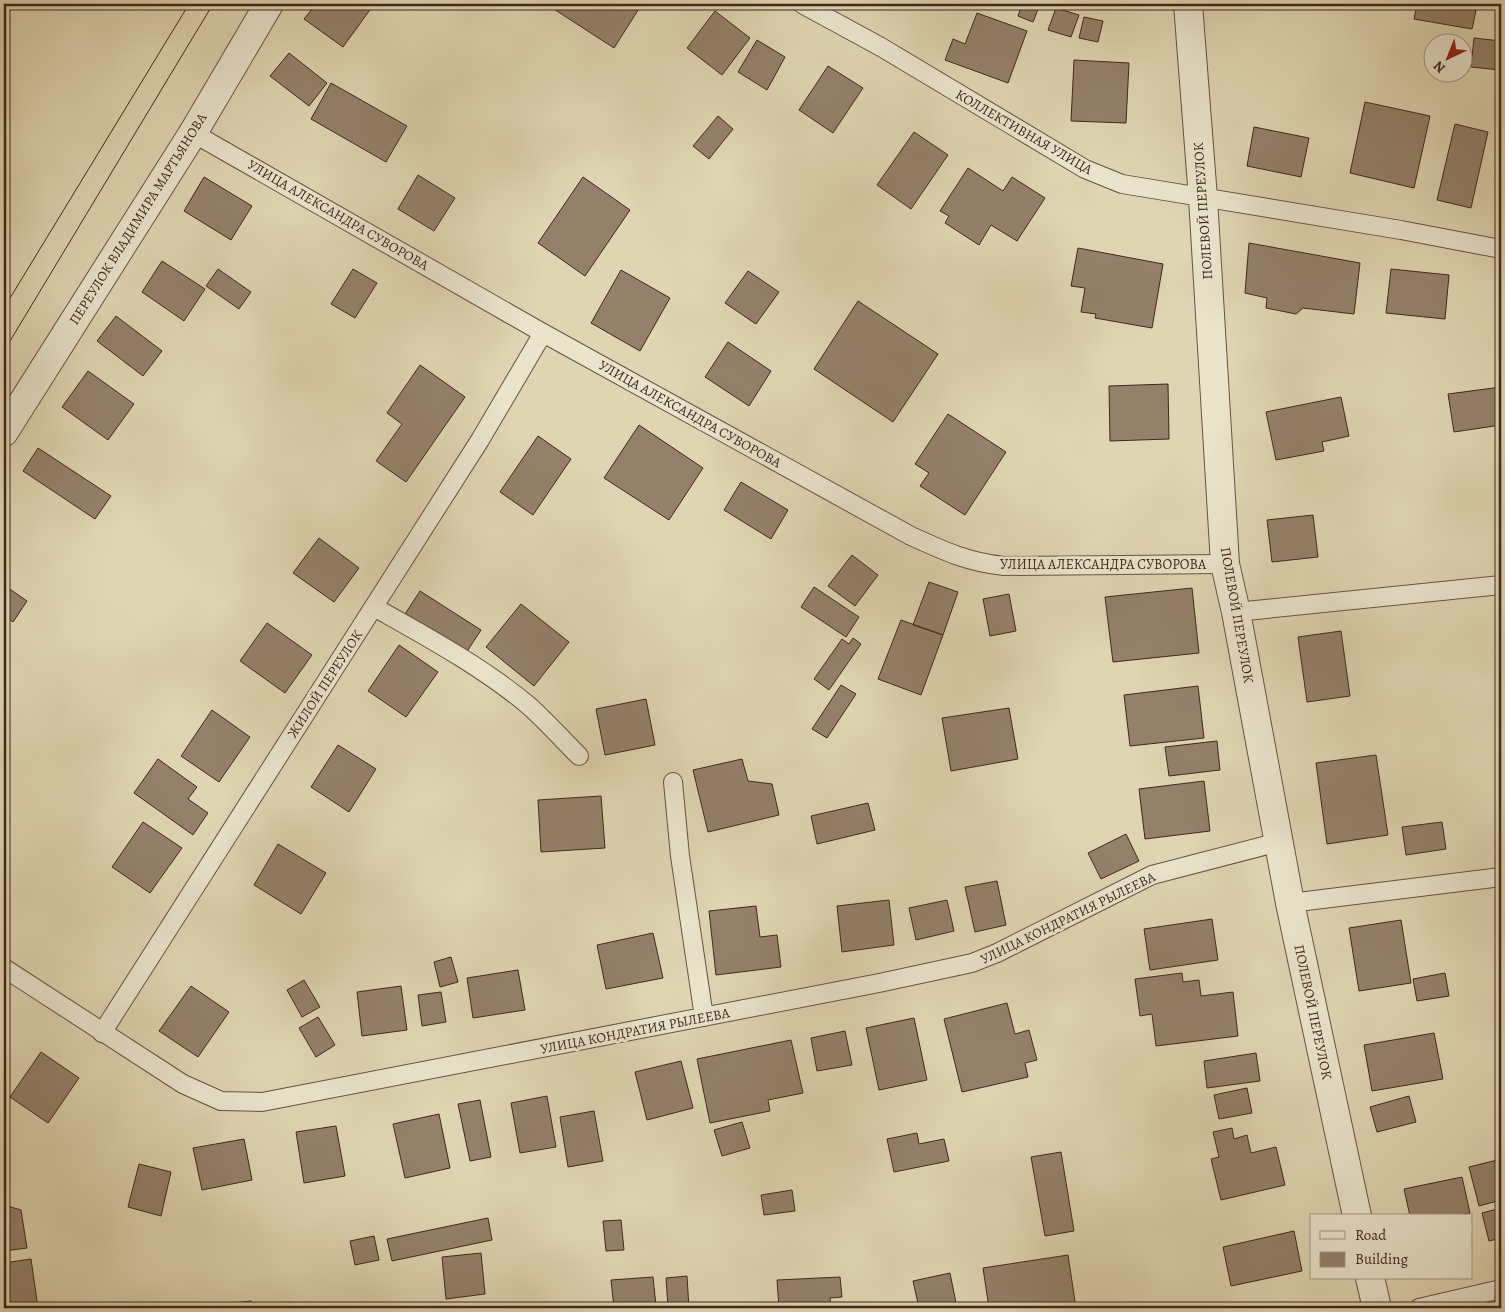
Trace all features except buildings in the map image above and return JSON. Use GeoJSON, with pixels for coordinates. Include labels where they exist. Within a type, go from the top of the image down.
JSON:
{"type":"FeatureCollection","features":[{"type":"Feature","properties":{"kind":"street","name":"ПЕРЕУЛОК ВЛАДИМИРА МАРТЬЯНОВА"},"geometry":{"type":"LineString","coordinates":[[4,432],[194,133],[268,4]]}},
{"type":"Feature","properties":{"kind":"street","name":"ПОЛЕВОЙ ПЕРЕУЛОК"},"geometry":{"type":"LineString","coordinates":[[1188,4],[1203,198],[1225,564],[1236,612],[1290,903],[1357,1214]]}},
{"type":"Feature","properties":{"kind":"street"},"geometry":{"type":"LineString","coordinates":[[1370,1280],[1377,1308]]}},
{"type":"Feature","properties":{"kind":"lane","name":"КОЛЛЕКТИВНАЯ УЛИЦА"},"geometry":{"type":"LineString","coordinates":[[802,4],[881,47],[1084,169],[1122,184],[1401,230],[1501,249]]}},
{"type":"Feature","properties":{"kind":"lane","name":"УЛИЦА АЛЕКСАНДРА СУВОРОВА"},"geometry":{"type":"LineString","coordinates":[[194,133],[543,333],[911,536],[948,553],[980,563],[1004,566],[1225,564]]}},
{"type":"Feature","properties":{"kind":"lane","name":"ЖИЛОЙ ПЕРЕУЛОК"},"geometry":{"type":"LineString","coordinates":[[102,1033],[480,440],[543,333]]}},
{"type":"Feature","properties":{"kind":"lane"},"geometry":{"type":"LineString","coordinates":[[1236,612],[1501,585]]}},
{"type":"Feature","properties":{"kind":"lane"},"geometry":{"type":"LineString","coordinates":[[374,608],[443,647],[502,686],[529,706],[579,756]]}},
{"type":"Feature","properties":{"kind":"lane"},"geometry":{"type":"LineString","coordinates":[[673,782],[680,856],[704,1017]]}},
{"type":"Feature","properties":{"kind":"lane","name":"УЛИЦА КОНДРАТИЯ РЫЛЕЕВА"},"geometry":{"type":"LineString","coordinates":[[4,968],[183,1084],[220,1101],[262,1102],[704,1017],[972,963],[998,954],[1152,875],[1279,842]]}},
{"type":"Feature","properties":{"kind":"lane"},"geometry":{"type":"LineString","coordinates":[[1290,903],[1501,877]]}},
{"type":"Feature","properties":{"kind":"lane"},"geometry":{"type":"LineString","coordinates":[[1419,1308],[1501,1289]]}},
{"type":"Feature","properties":{"kind":"tram line"},"geometry":{"type":"LineString","coordinates":[[4,308],[189,4]]}},
{"type":"Feature","properties":{"kind":"tram line"},"geometry":{"type":"LineString","coordinates":[[4,351],[213,4]]}}]}
